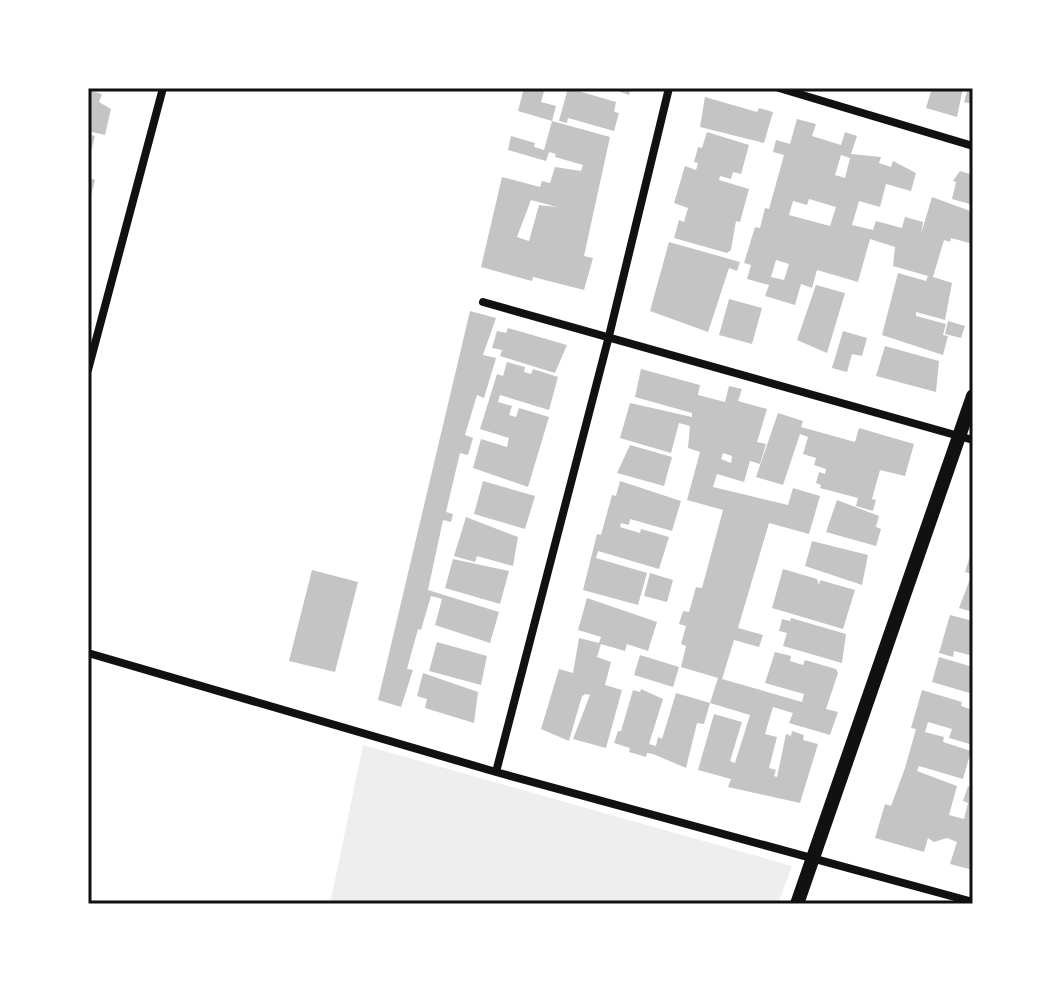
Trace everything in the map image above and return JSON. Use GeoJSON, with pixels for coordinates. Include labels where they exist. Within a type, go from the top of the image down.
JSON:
{"type":"FeatureCollection","features":[{"type":"Feature","properties":{"kind":"street"},"geometry":{"type":"LineString","coordinates":[[88,370],[163,88]]}},
{"type":"Feature","properties":{"kind":"street"},"geometry":{"type":"LineString","coordinates":[[496,772],[609,336],[669,88]]}},
{"type":"Feature","properties":{"kind":"street"},"geometry":{"type":"LineString","coordinates":[[779,88],[973,146]]}},
{"type":"Feature","properties":{"kind":"street"},"geometry":{"type":"LineString","coordinates":[[483,302],[966,438]]}},
{"type":"Feature","properties":{"kind":"street"},"geometry":{"type":"LineString","coordinates":[[797,904],[966,438],[973,396]]}},
{"type":"Feature","properties":{"kind":"street"},"geometry":{"type":"LineString","coordinates":[[88,653],[496,772],[973,902]]}},
{"type":"Feature","properties":{"kind":"shaded area"},"geometry":{"type":"Polygon","coordinates":[[[363,745],[792,866],[778,904],[330,904],[363,745]]]}},
{"type":"Feature","properties":{"kind":"building"},"geometry":{"type":"Polygon","coordinates":[[[524,88],[545,88],[541,102],[556,106],[552,121],[518,111],[524,88]]]}},
{"type":"Feature","properties":{"kind":"building"},"geometry":{"type":"Polygon","coordinates":[[[568,88],[616,102],[614,112],[619,113],[614,131],[568,118],[567,123],[559,121],[568,88]]]}},
{"type":"Feature","properties":{"kind":"building"},"geometry":{"type":"Polygon","coordinates":[[[609,88],[631,88],[629,95],[609,88]]]}},
{"type":"Feature","properties":{"kind":"building"},"geometry":{"type":"Polygon","coordinates":[[[932,88],[963,88],[957,117],[926,108],[932,88]]]}},
{"type":"Feature","properties":{"kind":"building"},"geometry":{"type":"Polygon","coordinates":[[[968,88],[973,88],[973,104],[964,102],[968,88]]]}},
{"type":"Feature","properties":{"kind":"building"},"geometry":{"type":"Polygon","coordinates":[[[88,90],[102,94],[99,102],[111,109],[105,135],[88,131],[88,90]]]}},
{"type":"Feature","properties":{"kind":"building"},"geometry":{"type":"Polygon","coordinates":[[[705,97],[757,112],[759,108],[773,112],[764,143],[700,127],[705,97]]]}},
{"type":"Feature","properties":{"kind":"building"},"geometry":{"type":"Polygon","coordinates":[[[797,119],[816,124],[812,136],[841,145],[845,132],[857,136],[851,154],[881,157],[879,163],[891,167],[893,161],[916,173],[911,191],[886,184],[880,207],[859,201],[852,225],[873,230],[876,221],[902,228],[905,217],[923,222],[921,234],[932,197],[973,212],[973,244],[951,238],[950,242],[944,240],[933,277],[952,283],[945,320],[916,312],[916,316],[946,324],[943,335],[948,336],[943,355],[882,335],[898,273],[926,281],[928,276],[893,266],[895,247],[870,239],[858,282],[817,270],[812,288],[801,284],[795,305],[765,296],[769,285],[747,279],[751,265],[744,263],[755,227],[760,228],[765,208],[769,209],[784,155],[773,152],[776,140],[790,144],[797,119]],[[841,155],[835,175],[845,178],[850,158],[841,155]],[[809,199],[807,205],[793,201],[789,215],[830,226],[836,207],[809,199]],[[776,260],[771,277],[784,280],[789,264],[776,260]]]}},
{"type":"Feature","properties":{"kind":"building"},"geometry":{"type":"Polygon","coordinates":[[[552,121],[610,137],[584,256],[593,258],[584,290],[533,277],[532,281],[481,267],[502,177],[540,187],[542,181],[550,183],[555,167],[581,171],[583,165],[555,157],[556,154],[549,152],[546,161],[508,150],[511,136],[535,143],[534,147],[544,150],[552,121]],[[531,200],[517,237],[529,241],[539,205],[557,207],[531,200]]]}},
{"type":"Feature","properties":{"kind":"building"},"geometry":{"type":"Polygon","coordinates":[[[707,132],[749,145],[741,174],[733,172],[731,179],[720,176],[719,180],[749,189],[740,222],[736,221],[731,250],[727,253],[674,238],[679,220],[684,222],[688,208],[674,203],[685,166],[696,170],[698,163],[694,162],[698,147],[702,148],[707,132]]]}},
{"type":"Feature","properties":{"kind":"building"},"geometry":{"type":"Polygon","coordinates":[[[88,134],[95,136],[89,160],[88,160],[88,134]]]}},
{"type":"Feature","properties":{"kind":"building"},"geometry":{"type":"Polygon","coordinates":[[[960,171],[973,175],[973,205],[952,199],[956,182],[953,181],[960,171]]]}},
{"type":"Feature","properties":{"kind":"building"},"geometry":{"type":"Polygon","coordinates":[[[88,177],[95,180],[89,203],[88,202],[88,177]]]}},
{"type":"Feature","properties":{"kind":"building"},"geometry":{"type":"Polygon","coordinates":[[[669,242],[740,262],[737,271],[729,268],[708,332],[650,311],[669,242]]]}},
{"type":"Feature","properties":{"kind":"building"},"geometry":{"type":"Polygon","coordinates":[[[816,285],[845,293],[827,353],[797,340],[816,285]]]}},
{"type":"Feature","properties":{"kind":"building"},"geometry":{"type":"Polygon","coordinates":[[[729,299],[762,308],[752,344],[719,335],[729,299]]]}},
{"type":"Feature","properties":{"kind":"building"},"geometry":{"type":"Polygon","coordinates":[[[470,311],[496,318],[483,355],[496,358],[484,398],[477,395],[465,435],[473,438],[468,455],[460,453],[446,512],[453,514],[451,522],[443,520],[428,590],[499,612],[490,643],[435,625],[442,599],[431,596],[407,669],[413,670],[401,707],[378,700],[470,311]]]}},
{"type":"Feature","properties":{"kind":"building"},"geometry":{"type":"Polygon","coordinates":[[[948,321],[965,326],[961,338],[945,334],[948,321]]]}},
{"type":"Feature","properties":{"kind":"building"},"geometry":{"type":"Polygon","coordinates":[[[508,328],[567,345],[555,373],[500,356],[502,350],[492,348],[497,331],[506,333],[508,328]]]}},
{"type":"Feature","properties":{"kind":"building"},"geometry":{"type":"Polygon","coordinates":[[[843,331],[867,338],[862,356],[852,354],[847,372],[832,368],[843,331]]]}},
{"type":"Feature","properties":{"kind":"building"},"geometry":{"type":"Polygon","coordinates":[[[885,346],[939,361],[936,392],[876,376],[885,346]]]}},
{"type":"Feature","properties":{"kind":"building"},"geometry":{"type":"Polygon","coordinates":[[[507,362],[525,367],[524,372],[531,374],[533,369],[558,377],[549,410],[500,395],[498,402],[512,406],[509,415],[516,417],[519,408],[549,417],[528,487],[473,468],[481,439],[507,447],[509,438],[480,429],[497,374],[503,376],[507,362]]]}},
{"type":"Feature","properties":{"kind":"building"},"geometry":{"type":"Polygon","coordinates":[[[641,369],[700,385],[698,395],[725,402],[729,386],[742,389],[738,401],[767,409],[757,442],[766,444],[760,464],[750,461],[744,482],[717,474],[713,487],[788,505],[793,488],[820,496],[809,534],[769,523],[738,628],[763,635],[759,647],[734,640],[722,679],[802,702],[804,694],[765,683],[775,652],[791,656],[790,661],[803,665],[805,660],[836,669],[838,673],[826,709],[838,712],[830,735],[789,723],[793,713],[773,707],[765,734],[777,737],[769,768],[776,770],[774,776],[777,777],[786,734],[791,736],[792,731],[804,735],[803,740],[818,744],[800,803],[728,787],[731,779],[698,770],[714,714],[742,722],[730,761],[735,763],[750,715],[710,703],[718,678],[681,667],[686,646],[681,644],[686,626],[679,624],[683,611],[689,612],[696,587],[702,588],[723,510],[687,500],[700,452],[688,448],[690,426],[679,423],[671,453],[620,438],[630,403],[692,417],[692,413],[635,397],[641,369]],[[723,453],[721,459],[731,463],[732,456],[723,453]]]}},
{"type":"Feature","properties":{"kind":"building"},"geometry":{"type":"Polygon","coordinates":[[[778,413],[803,421],[801,427],[855,442],[859,428],[914,444],[905,476],[880,470],[872,499],[876,500],[873,511],[856,506],[858,498],[820,488],[821,485],[816,483],[819,472],[825,474],[826,469],[814,465],[816,458],[803,454],[808,437],[800,434],[783,485],[756,477],[778,413]]]}},
{"type":"Feature","properties":{"kind":"building"},"geometry":{"type":"Polygon","coordinates":[[[630,445],[672,457],[664,486],[617,473],[630,445]]]}},
{"type":"Feature","properties":{"kind":"building"},"geometry":{"type":"Polygon","coordinates":[[[483,481],[535,496],[525,529],[474,514],[483,481]]]}},
{"type":"Feature","properties":{"kind":"building"},"geometry":{"type":"Polygon","coordinates":[[[620,481],[681,501],[672,531],[630,519],[629,525],[621,523],[620,527],[640,533],[641,529],[669,537],[659,569],[598,551],[596,558],[647,573],[638,605],[583,590],[597,534],[601,535],[612,495],[616,496],[620,481]]]}},
{"type":"Feature","properties":{"kind":"building"},"geometry":{"type":"Polygon","coordinates":[[[837,500],[879,516],[876,527],[881,529],[876,546],[826,532],[837,500]]]}},
{"type":"Feature","properties":{"kind":"building"},"geometry":{"type":"Polygon","coordinates":[[[466,517],[518,537],[513,566],[477,556],[475,562],[454,556],[466,517]]]}},
{"type":"Feature","properties":{"kind":"building"},"geometry":{"type":"Polygon","coordinates":[[[812,541],[868,555],[862,585],[805,566],[812,541]]]}},
{"type":"Feature","properties":{"kind":"building"},"geometry":{"type":"Polygon","coordinates":[[[970,556],[973,557],[973,574],[965,572],[970,556]]]}},
{"type":"Feature","properties":{"kind":"building"},"geometry":{"type":"Polygon","coordinates":[[[453,559],[509,571],[500,604],[445,588],[453,559]]]}},
{"type":"Feature","properties":{"kind":"building"},"geometry":{"type":"Polygon","coordinates":[[[783,569],[817,579],[819,585],[820,580],[855,590],[843,629],[772,608],[783,569]]]}},
{"type":"Feature","properties":{"kind":"building"},"geometry":{"type":"Polygon","coordinates":[[[312,570],[358,582],[335,672],[289,661],[312,570]]]}},
{"type":"Feature","properties":{"kind":"building"},"geometry":{"type":"Polygon","coordinates":[[[650,573],[673,580],[667,602],[644,596],[650,573]]]}},
{"type":"Feature","properties":{"kind":"building"},"geometry":{"type":"Polygon","coordinates":[[[970,579],[973,580],[973,612],[959,608],[970,579]]]}},
{"type":"Feature","properties":{"kind":"building"},"geometry":{"type":"Polygon","coordinates":[[[587,598],[657,622],[648,651],[627,644],[625,651],[601,644],[597,657],[611,662],[605,685],[622,690],[606,748],[573,739],[590,695],[582,696],[569,741],[541,729],[559,669],[573,673],[579,638],[599,643],[601,637],[578,630],[587,598]]]}},
{"type":"Feature","properties":{"kind":"building"},"geometry":{"type":"Polygon","coordinates":[[[950,615],[973,621],[970,633],[973,634],[973,656],[954,651],[953,657],[939,653],[950,615]]]}},
{"type":"Feature","properties":{"kind":"building"},"geometry":{"type":"Polygon","coordinates":[[[791,618],[846,634],[842,663],[783,646],[787,633],[779,631],[782,619],[790,621],[791,618]]]}},
{"type":"Feature","properties":{"kind":"building"},"geometry":{"type":"Polygon","coordinates":[[[437,642],[487,656],[481,685],[429,671],[437,642]]]}},
{"type":"Feature","properties":{"kind":"building"},"geometry":{"type":"Polygon","coordinates":[[[640,655],[679,667],[673,687],[634,675],[640,655]]]}},
{"type":"Feature","properties":{"kind":"building"},"geometry":{"type":"Polygon","coordinates":[[[939,657],[973,667],[973,694],[932,682],[939,657]]]}},
{"type":"Feature","properties":{"kind":"building"},"geometry":{"type":"Polygon","coordinates":[[[423,673],[478,692],[474,723],[425,708],[427,699],[417,696],[423,673]]]}},
{"type":"Feature","properties":{"kind":"building"},"geometry":{"type":"Polygon","coordinates":[[[641,689],[663,699],[649,744],[656,746],[658,737],[662,739],[676,693],[710,703],[704,724],[697,723],[686,768],[653,754],[647,753],[646,757],[629,752],[630,748],[614,743],[618,731],[621,731],[633,690],[640,692],[641,689]]]}},
{"type":"Feature","properties":{"kind":"building"},"geometry":{"type":"Polygon","coordinates":[[[922,690],[962,702],[961,706],[973,710],[973,745],[949,738],[952,729],[928,722],[925,732],[944,737],[943,742],[971,751],[963,779],[919,766],[917,771],[957,786],[949,815],[964,819],[968,803],[963,801],[968,786],[973,788],[973,870],[950,864],[957,842],[947,838],[934,842],[928,838],[924,852],[875,838],[885,804],[891,806],[905,768],[916,729],[911,728],[922,690]]]}}]}
